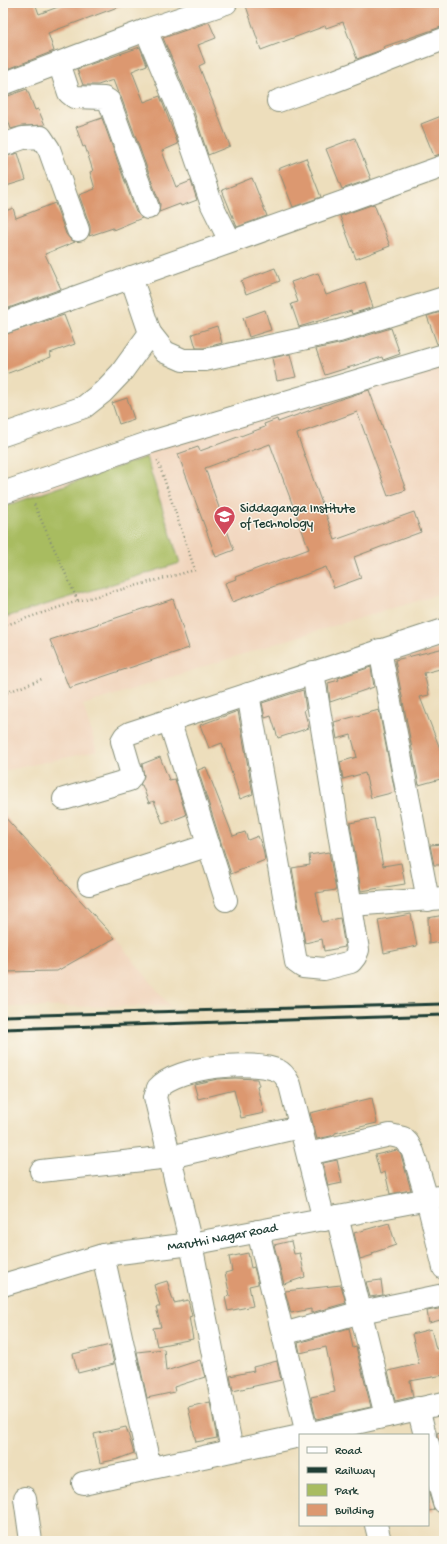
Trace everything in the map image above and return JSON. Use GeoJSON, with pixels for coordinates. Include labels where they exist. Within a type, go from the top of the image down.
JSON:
{"type":"FeatureCollection","features":[{"type":"Feature","properties":{"kind":"street"},"geometry":{"type":"LineString","coordinates":[[3,84],[146,30],[226,3]]}},
{"type":"Feature","properties":{"kind":"street"},"geometry":{"type":"LineString","coordinates":[[146,30],[181,114],[212,205],[230,242]]}},
{"type":"Feature","properties":{"kind":"street"},"geometry":{"type":"LineString","coordinates":[[278,101],[444,39]]}},
{"type":"Feature","properties":{"kind":"street"},"geometry":{"type":"LineString","coordinates":[[59,63],[69,93],[74,97],[104,98],[109,101],[148,208]]}},
{"type":"Feature","properties":{"kind":"street"},"geometry":{"type":"LineString","coordinates":[[3,145],[23,138],[41,137],[49,149],[78,230]]}},
{"type":"Feature","properties":{"kind":"street"},"geometry":{"type":"LineString","coordinates":[[3,323],[444,166]]}},
{"type":"Feature","properties":{"kind":"street"},"geometry":{"type":"LineString","coordinates":[[131,277],[150,333],[165,352],[183,360],[205,360],[339,331],[444,298]]}},
{"type":"Feature","properties":{"kind":"street"},"geometry":{"type":"LineString","coordinates":[[3,435],[84,407],[103,392],[121,373],[150,333]]}},
{"type":"Feature","properties":{"kind":"street"},"geometry":{"type":"LineString","coordinates":[[3,493],[151,442],[444,355]]}},
{"type":"Feature","properties":{"kind":"street"},"geometry":{"type":"LineString","coordinates":[[64,799],[129,780],[132,775],[122,740],[130,733],[444,630]]}},
{"type":"Feature","properties":{"kind":"street"},"geometry":{"type":"LineString","coordinates":[[351,905],[436,899],[380,650]]}},
{"type":"Feature","properties":{"kind":"street"},"geometry":{"type":"LineString","coordinates":[[248,694],[296,962],[303,967],[324,969],[350,962],[355,958],[358,950],[313,672]]}},
{"type":"Feature","properties":{"kind":"street"},"geometry":{"type":"LineString","coordinates":[[169,720],[226,900]]}},
{"type":"Feature","properties":{"kind":"street"},"geometry":{"type":"LineString","coordinates":[[89,884],[208,845]]}},
{"type":"Feature","properties":{"kind":"street"},"geometry":{"type":"LineString","coordinates":[[232,1450],[191,1244],[155,1097],[158,1089],[166,1082],[197,1070],[241,1064],[261,1066],[280,1071],[286,1077],[290,1085],[308,1154],[361,1312],[386,1416]]}},
{"type":"Feature","properties":{"kind":"street"},"geometry":{"type":"LineString","coordinates":[[41,1172],[170,1157],[300,1127]]}},
{"type":"Feature","properties":{"kind":"street"},"geometry":{"type":"LineString","coordinates":[[308,1154],[390,1135],[403,1138],[408,1143],[436,1197],[444,1268]]}},
{"type":"Feature","properties":{"kind":"street","name":"Maruthi Nagar Road"},"geometry":{"type":"LineString","coordinates":[[3,1285],[103,1255],[191,1244],[436,1197]]}},
{"type":"Feature","properties":{"kind":"street"},"geometry":{"type":"LineString","coordinates":[[258,1231],[283,1334],[303,1434]]}},
{"type":"Feature","properties":{"kind":"street"},"geometry":{"type":"LineString","coordinates":[[103,1255],[150,1468]]}},
{"type":"Feature","properties":{"kind":"street"},"geometry":{"type":"LineString","coordinates":[[283,1334],[361,1312],[444,1294]]}},
{"type":"Feature","properties":{"kind":"street"},"geometry":{"type":"LineString","coordinates":[[312,1434],[356,1429],[386,1416],[444,1403]]}},
{"type":"Feature","properties":{"kind":"street"},"geometry":{"type":"LineString","coordinates":[[418,1408],[425,1434]]}},
{"type":"Feature","properties":{"kind":"street"},"geometry":{"type":"LineString","coordinates":[[83,1483],[299,1436]]}},
{"type":"Feature","properties":{"kind":"street"},"geometry":{"type":"LineString","coordinates":[[429,1448],[444,1502]]}},
{"type":"Feature","properties":{"kind":"street"},"geometry":{"type":"LineString","coordinates":[[25,1498],[31,1541]]}},
{"type":"Feature","properties":{"kind":"street"},"geometry":{"type":"LineString","coordinates":[[376,1526],[380,1541]]}},
{"type":"Feature","properties":{"kind":"path"},"geometry":{"type":"LineString","coordinates":[[3,626],[78,601],[195,570],[151,442]]}},
{"type":"Feature","properties":{"kind":"path"},"geometry":{"type":"LineString","coordinates":[[25,485],[78,601]]}},
{"type":"Feature","properties":{"kind":"path"},"geometry":{"type":"LineString","coordinates":[[3,694],[42,678]]}},
{"type":"Feature","properties":{"kind":"shaded area","name":"Siddaganga Institute of Technology"},"geometry":{"type":"Polygon","coordinates":[[[444,347],[444,593],[303,635],[83,705],[97,751],[3,771],[3,478],[16,476],[444,347]]]}},
{"type":"Feature","properties":{"kind":"shaded area"},"geometry":{"type":"Polygon","coordinates":[[[3,808],[11,824],[115,938],[170,1006],[3,1007],[3,808]]]}},
{"type":"Feature","properties":{"kind":"green space"},"geometry":{"type":"Polygon","coordinates":[[[146,457],[180,563],[3,618],[3,507],[146,457]]]}},
{"type":"Feature","properties":{"kind":"building"},"geometry":{"type":"Polygon","coordinates":[[[3,3],[35,3],[39,14],[69,3],[122,3],[123,5],[48,33],[54,51],[3,71],[3,3]]]}},
{"type":"Feature","properties":{"kind":"building"},"geometry":{"type":"Polygon","coordinates":[[[245,3],[444,3],[444,26],[383,47],[384,49],[357,59],[343,22],[326,28],[325,26],[261,50],[245,3]]]}},
{"type":"Feature","properties":{"kind":"building"},"geometry":{"type":"Polygon","coordinates":[[[209,22],[216,38],[198,45],[205,63],[199,66],[230,146],[208,155],[193,109],[163,38],[209,22]]]}},
{"type":"Feature","properties":{"kind":"building"},"geometry":{"type":"Polygon","coordinates":[[[140,47],[147,65],[132,71],[144,102],[160,96],[178,144],[162,151],[176,187],[191,181],[197,200],[181,206],[180,204],[159,212],[160,204],[121,97],[113,80],[98,85],[83,85],[77,69],[140,47]]]}},
{"type":"Feature","properties":{"kind":"building"},"geometry":{"type":"Polygon","coordinates":[[[27,89],[35,110],[38,109],[45,125],[22,126],[11,129],[8,120],[3,122],[3,98],[27,89]]]}},
{"type":"Feature","properties":{"kind":"building"},"geometry":{"type":"Polygon","coordinates":[[[444,115],[444,153],[434,156],[421,124],[444,115]]]}},
{"type":"Feature","properties":{"kind":"building"},"geometry":{"type":"Polygon","coordinates":[[[102,118],[136,212],[142,218],[113,230],[113,228],[89,236],[90,226],[79,195],[95,189],[90,172],[93,171],[85,146],[83,147],[76,127],[102,118]]]}},
{"type":"Feature","properties":{"kind":"building"},"geometry":{"type":"Polygon","coordinates":[[[355,138],[371,179],[342,189],[326,149],[355,138]]]}},
{"type":"Feature","properties":{"kind":"building"},"geometry":{"type":"Polygon","coordinates":[[[18,153],[26,180],[3,187],[3,157],[18,153]]]}},
{"type":"Feature","properties":{"kind":"building"},"geometry":{"type":"Polygon","coordinates":[[[306,158],[321,197],[293,207],[278,169],[306,158]]]}},
{"type":"Feature","properties":{"kind":"building"},"geometry":{"type":"Polygon","coordinates":[[[252,178],[267,216],[237,227],[222,190],[252,178]]]}},
{"type":"Feature","properties":{"kind":"building"},"geometry":{"type":"Polygon","coordinates":[[[55,203],[66,234],[75,242],[45,254],[61,289],[3,310],[3,212],[13,208],[16,218],[55,203]]]}},
{"type":"Feature","properties":{"kind":"building"},"geometry":{"type":"Polygon","coordinates":[[[374,204],[390,246],[356,259],[340,216],[374,204]]]}},
{"type":"Feature","properties":{"kind":"building"},"geometry":{"type":"Polygon","coordinates":[[[275,268],[280,281],[246,294],[241,281],[275,268]]]}},
{"type":"Feature","properties":{"kind":"building"},"geometry":{"type":"Polygon","coordinates":[[[318,273],[326,295],[365,282],[373,307],[352,314],[351,311],[299,327],[291,304],[298,302],[291,282],[318,273]]]}},
{"type":"Feature","properties":{"kind":"building"},"geometry":{"type":"Polygon","coordinates":[[[265,310],[271,330],[249,337],[243,318],[265,310]]]}},
{"type":"Feature","properties":{"kind":"building"},"geometry":{"type":"Polygon","coordinates":[[[444,311],[444,343],[437,344],[427,316],[444,311]]]}},
{"type":"Feature","properties":{"kind":"building"},"geometry":{"type":"Polygon","coordinates":[[[64,315],[75,344],[50,353],[51,357],[3,375],[3,335],[64,315]]]}},
{"type":"Feature","properties":{"kind":"building"},"geometry":{"type":"Polygon","coordinates":[[[217,326],[222,343],[204,348],[196,348],[192,334],[217,326]]]}},
{"type":"Feature","properties":{"kind":"building"},"geometry":{"type":"Polygon","coordinates":[[[391,328],[400,354],[383,360],[382,357],[325,375],[316,349],[343,343],[391,328]]]}},
{"type":"Feature","properties":{"kind":"building"},"geometry":{"type":"Polygon","coordinates":[[[290,354],[296,377],[277,381],[272,358],[290,354]]]}},
{"type":"Feature","properties":{"kind":"building"},"geometry":{"type":"Polygon","coordinates":[[[369,390],[406,490],[388,496],[357,412],[297,434],[335,540],[414,512],[421,532],[354,557],[361,578],[334,588],[326,567],[232,602],[225,583],[236,579],[235,577],[309,549],[270,444],[205,468],[234,550],[216,557],[178,454],[198,447],[200,451],[265,427],[264,424],[277,419],[278,422],[369,390]]]}},
{"type":"Feature","properties":{"kind":"building"},"geometry":{"type":"Polygon","coordinates":[[[127,398],[134,419],[119,424],[112,403],[127,398]]]}},
{"type":"Feature","properties":{"kind":"building"},"geometry":{"type":"Polygon","coordinates":[[[173,599],[189,648],[69,688],[50,640],[173,599]]]}},
{"type":"Feature","properties":{"kind":"building"},"geometry":{"type":"Polygon","coordinates":[[[444,648],[444,668],[424,673],[429,695],[420,697],[444,759],[444,778],[419,785],[395,660],[444,648]]]}},
{"type":"Feature","properties":{"kind":"building"},"geometry":{"type":"Polygon","coordinates":[[[371,667],[374,687],[330,702],[328,683],[371,667]]]}},
{"type":"Feature","properties":{"kind":"building"},"geometry":{"type":"Polygon","coordinates":[[[303,690],[306,709],[304,710],[309,728],[278,738],[271,716],[265,718],[262,703],[303,690]]]}},
{"type":"Feature","properties":{"kind":"building"},"geometry":{"type":"Polygon","coordinates":[[[379,710],[395,792],[371,798],[365,773],[343,779],[340,762],[357,757],[351,735],[337,739],[334,722],[379,710]]]}},
{"type":"Feature","properties":{"kind":"building"},"geometry":{"type":"Polygon","coordinates":[[[238,711],[253,794],[240,799],[222,743],[209,748],[200,725],[238,711]]]}},
{"type":"Feature","properties":{"kind":"building"},"geometry":{"type":"Polygon","coordinates":[[[160,757],[169,780],[175,779],[186,815],[163,824],[154,801],[149,803],[142,785],[140,785],[144,776],[142,764],[160,757]]]}},
{"type":"Feature","properties":{"kind":"building"},"geometry":{"type":"Polygon","coordinates":[[[206,767],[233,836],[245,832],[248,840],[258,836],[265,860],[231,874],[198,770],[206,767]]]}},
{"type":"Feature","properties":{"kind":"building"},"geometry":{"type":"Polygon","coordinates":[[[3,815],[115,938],[57,971],[3,972],[3,815]]]}},
{"type":"Feature","properties":{"kind":"building"},"geometry":{"type":"Polygon","coordinates":[[[374,818],[383,866],[401,863],[405,884],[361,891],[350,823],[374,818]]]}},
{"type":"Feature","properties":{"kind":"building"},"geometry":{"type":"Polygon","coordinates":[[[444,844],[444,865],[434,865],[430,845],[444,844]]]}},
{"type":"Feature","properties":{"kind":"building"},"geometry":{"type":"Polygon","coordinates":[[[329,852],[336,890],[316,893],[322,922],[340,918],[345,947],[324,951],[322,939],[305,943],[292,868],[310,865],[309,855],[329,852]]]}},
{"type":"Feature","properties":{"kind":"building"},"geometry":{"type":"Polygon","coordinates":[[[411,914],[417,946],[384,953],[378,920],[411,914]]]}},
{"type":"Feature","properties":{"kind":"building"},"geometry":{"type":"Polygon","coordinates":[[[444,915],[444,941],[429,944],[428,918],[444,915]]]}},
{"type":"Feature","properties":{"kind":"building"},"geometry":{"type":"Polygon","coordinates":[[[218,1079],[257,1079],[259,1086],[257,1087],[264,1113],[241,1118],[234,1090],[198,1099],[194,1084],[218,1079]]]}},
{"type":"Feature","properties":{"kind":"building"},"geometry":{"type":"Polygon","coordinates":[[[372,1098],[377,1123],[317,1139],[310,1113],[372,1098]]]}},
{"type":"Feature","properties":{"kind":"building"},"geometry":{"type":"Polygon","coordinates":[[[397,1150],[401,1155],[411,1190],[390,1194],[385,1172],[380,1174],[375,1155],[397,1150]]]}},
{"type":"Feature","properties":{"kind":"building"},"geometry":{"type":"Polygon","coordinates":[[[337,1160],[342,1183],[328,1186],[323,1163],[337,1160]]]}},
{"type":"Feature","properties":{"kind":"building"},"geometry":{"type":"Polygon","coordinates":[[[389,1223],[396,1245],[372,1253],[373,1255],[360,1259],[354,1233],[389,1223]]]}},
{"type":"Feature","properties":{"kind":"building"},"geometry":{"type":"Polygon","coordinates":[[[291,1241],[294,1254],[300,1253],[305,1277],[284,1284],[274,1245],[291,1241]]]}},
{"type":"Feature","properties":{"kind":"building"},"geometry":{"type":"Polygon","coordinates":[[[248,1253],[251,1268],[254,1267],[258,1282],[258,1284],[249,1286],[253,1306],[228,1311],[225,1297],[230,1296],[225,1273],[232,1271],[229,1257],[248,1253]]]}},
{"type":"Feature","properties":{"kind":"building"},"geometry":{"type":"Polygon","coordinates":[[[381,1280],[383,1295],[370,1297],[366,1282],[381,1280]]]}},
{"type":"Feature","properties":{"kind":"building"},"geometry":{"type":"Polygon","coordinates":[[[167,1281],[174,1303],[188,1300],[192,1316],[189,1317],[193,1339],[157,1346],[153,1328],[161,1327],[156,1307],[160,1307],[154,1285],[167,1281]]]}},
{"type":"Feature","properties":{"kind":"building"},"geometry":{"type":"Polygon","coordinates":[[[341,1285],[346,1303],[311,1313],[311,1309],[291,1313],[285,1291],[341,1285]]]}},
{"type":"Feature","properties":{"kind":"building"},"geometry":{"type":"Polygon","coordinates":[[[444,1308],[444,1319],[429,1323],[427,1311],[444,1308]]]}},
{"type":"Feature","properties":{"kind":"building"},"geometry":{"type":"Polygon","coordinates":[[[349,1328],[353,1348],[356,1347],[371,1407],[316,1419],[311,1397],[335,1392],[326,1347],[300,1353],[298,1343],[349,1328]]]}},
{"type":"Feature","properties":{"kind":"building"},"geometry":{"type":"Polygon","coordinates":[[[431,1329],[436,1349],[444,1348],[444,1375],[410,1381],[413,1397],[395,1401],[388,1371],[419,1364],[412,1334],[431,1329]]]}},
{"type":"Feature","properties":{"kind":"building"},"geometry":{"type":"Polygon","coordinates":[[[110,1345],[114,1364],[78,1373],[73,1354],[110,1345]]]}},
{"type":"Feature","properties":{"kind":"building"},"geometry":{"type":"Polygon","coordinates":[[[164,1349],[166,1371],[200,1360],[205,1377],[174,1387],[175,1392],[147,1398],[137,1352],[164,1349]]]}},
{"type":"Feature","properties":{"kind":"building"},"geometry":{"type":"Polygon","coordinates":[[[277,1361],[281,1380],[233,1391],[230,1376],[254,1371],[253,1367],[277,1361]]]}},
{"type":"Feature","properties":{"kind":"building"},"geometry":{"type":"Polygon","coordinates":[[[210,1402],[217,1438],[196,1442],[188,1407],[210,1402]]]}},
{"type":"Feature","properties":{"kind":"building"},"geometry":{"type":"Polygon","coordinates":[[[126,1427],[134,1453],[118,1459],[100,1463],[94,1434],[126,1427]]]}},
{"type":"Feature","properties":{"kind":"building"},"geometry":{"type":"Polygon","coordinates":[[[444,1431],[444,1455],[437,1433],[444,1431]]]}},
{"type":"Feature","properties":{"kind":"building"},"geometry":{"type":"Polygon","coordinates":[[[429,1494],[434,1510],[429,1511],[429,1494]]]}},
{"type":"Feature","properties":{"kind":"railway"},"geometry":{"type":"LineString","coordinates":[[3,1016],[444,1004]]}},
{"type":"Feature","properties":{"kind":"railway"},"geometry":{"type":"LineString","coordinates":[[3,1029],[444,1015]]}},
{"type":"Feature","properties":{"kind":"place","name":"Siddaganga Institute of Technology"},"geometry":{"type":"Point","coordinates":[224,536]}}]}
